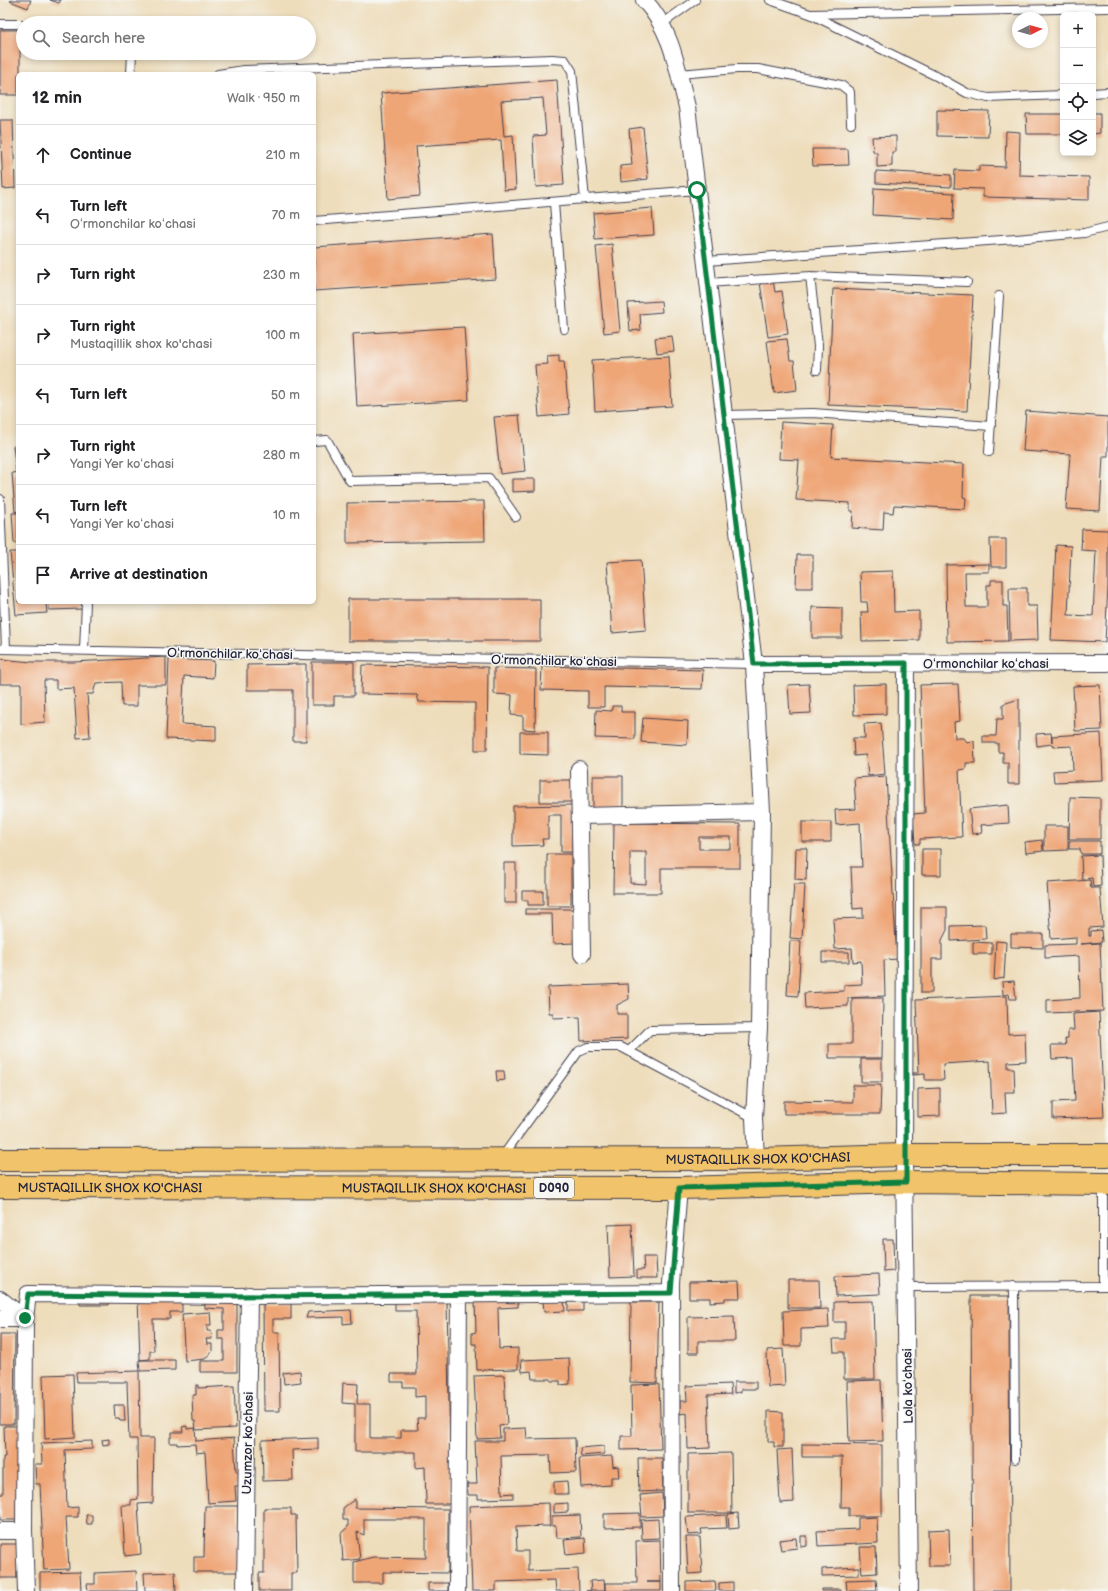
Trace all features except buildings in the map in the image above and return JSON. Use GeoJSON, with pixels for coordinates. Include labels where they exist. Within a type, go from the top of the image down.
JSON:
{"type":"FeatureCollection","features":[{"type":"Feature","properties":{"kind":"main road","name":"MUSTAQILLIK SHOX KO'CHASI"},"geometry":{"type":"LineString","coordinates":[[0,1160],[756,1160],[904,1155],[1108,1155]]}},
{"type":"Feature","properties":{"kind":"main road"},"geometry":{"type":"LineString","coordinates":[[262,1160],[262,1188]]}},
{"type":"Feature","properties":{"kind":"main road","name":"MUSTAQILLIK SHOX KO'CHASI"},"geometry":{"type":"LineString","coordinates":[[0,1187],[679,1188],[906,1182],[1105,1184]]}},
{"type":"Feature","properties":{"kind":"street"},"geometry":{"type":"LineString","coordinates":[[644,0],[654,10],[669,38],[687,107],[754,664],[762,812],[759,1028],[754,1118],[756,1160]]}},
{"type":"Feature","properties":{"kind":"street","name":"Lola koʻchasi"},"geometry":{"type":"LineString","coordinates":[[906,663],[904,1155],[906,1182],[909,1591]]}},
{"type":"Feature","properties":{"kind":"street","name":"Oʻrmonchilar koʻchasi"},"geometry":{"type":"LineString","coordinates":[[754,664],[1108,663]]}},
{"type":"Feature","properties":{"kind":"street"},"geometry":{"type":"LineString","coordinates":[[580,769],[582,954]]}},
{"type":"Feature","properties":{"kind":"street"},"geometry":{"type":"LineString","coordinates":[[580,816],[762,812]]}},
{"type":"Feature","properties":{"kind":"street"},"geometry":{"type":"LineString","coordinates":[[672,1591],[671,1293],[679,1188]]}},
{"type":"Feature","properties":{"kind":"street"},"geometry":{"type":"LineString","coordinates":[[26,1591],[24,1531],[25,1318],[28,1294],[459,1295],[671,1293]]}},
{"type":"Feature","properties":{"kind":"street","name":"Uzumzor koʻchasi"},"geometry":{"type":"LineString","coordinates":[[245,1591],[249,1295]]}},
{"type":"Feature","properties":{"kind":"street"},"geometry":{"type":"LineString","coordinates":[[457,1591],[459,1295]]}},
{"type":"Feature","properties":{"kind":"street"},"geometry":{"type":"LineString","coordinates":[[0,1299],[25,1318]]}},
{"type":"Feature","properties":{"kind":"street"},"geometry":{"type":"LineString","coordinates":[[0,1319],[25,1318]]}},
{"type":"Feature","properties":{"kind":"street"},"geometry":{"type":"LineString","coordinates":[[0,1531],[24,1531]]}},
{"type":"Feature","properties":{"kind":"lane"},"geometry":{"type":"LineString","coordinates":[[662,24],[695,0]]}},
{"type":"Feature","properties":{"kind":"lane"},"geometry":{"type":"LineString","coordinates":[[770,0],[810,14],[938,77],[967,93],[988,98],[1060,95]]}},
{"type":"Feature","properties":{"kind":"lane"},"geometry":{"type":"LineString","coordinates":[[810,14],[1108,8]]}},
{"type":"Feature","properties":{"kind":"lane"},"geometry":{"type":"LineString","coordinates":[[0,24],[16,24]]}},
{"type":"Feature","properties":{"kind":"lane"},"geometry":{"type":"LineString","coordinates":[[231,72],[244,70],[552,59],[565,60],[572,71],[585,199]]}},
{"type":"Feature","properties":{"kind":"lane"},"geometry":{"type":"LineString","coordinates":[[131,72],[132,60]]}},
{"type":"Feature","properties":{"kind":"lane"},"geometry":{"type":"LineString","coordinates":[[679,74],[737,69],[758,69],[841,85],[850,92],[851,124]]}},
{"type":"Feature","properties":{"kind":"lane"},"geometry":{"type":"LineString","coordinates":[[1096,93],[1108,92]]}},
{"type":"Feature","properties":{"kind":"lane"},"geometry":{"type":"LineString","coordinates":[[316,221],[697,190]]}},
{"type":"Feature","properties":{"kind":"lane"},"geometry":{"type":"LineString","coordinates":[[554,202],[564,329]]}},
{"type":"Feature","properties":{"kind":"lane"},"geometry":{"type":"LineString","coordinates":[[706,261],[1016,239],[1084,233],[1108,227]]}},
{"type":"Feature","properties":{"kind":"lane"},"geometry":{"type":"LineString","coordinates":[[708,282],[810,276],[967,282]]}},
{"type":"Feature","properties":{"kind":"lane"},"geometry":{"type":"LineString","coordinates":[[810,276],[818,346],[817,370]]}},
{"type":"Feature","properties":{"kind":"lane"},"geometry":{"type":"LineString","coordinates":[[989,452],[999,296]]}},
{"type":"Feature","properties":{"kind":"lane"},"geometry":{"type":"LineString","coordinates":[[725,415],[813,413],[991,426]]}},
{"type":"Feature","properties":{"kind":"lane"},"geometry":{"type":"LineString","coordinates":[[316,441],[327,440],[350,481],[489,478],[516,517]]}},
{"type":"Feature","properties":{"kind":"lane"},"geometry":{"type":"LineString","coordinates":[[0,499],[3,649]]}},
{"type":"Feature","properties":{"kind":"lane"},"geometry":{"type":"LineString","coordinates":[[84,650],[86,604]]}},
{"type":"Feature","properties":{"kind":"lane","name":"Oʻrmonchilar koʻchasi"},"geometry":{"type":"LineString","coordinates":[[3,649],[754,664]]}},
{"type":"Feature","properties":{"kind":"lane"},"geometry":{"type":"LineString","coordinates":[[630,1050],[650,1030],[759,1028]]}},
{"type":"Feature","properties":{"kind":"lane"},"geometry":{"type":"LineString","coordinates":[[500,1160],[579,1051],[588,1047],[621,1046],[754,1118]]}},
{"type":"Feature","properties":{"kind":"lane"},"geometry":{"type":"LineString","coordinates":[[907,1287],[1106,1286],[1105,1184]]}},
{"type":"Feature","properties":{"kind":"lane"},"geometry":{"type":"LineString","coordinates":[[1014,1286],[1015,1459]]}},
{"type":"Feature","properties":{"kind":"route"},"geometry":{"type":"LineString","coordinates":[[25,1318],[28,1294],[236,1296],[671,1293],[679,1188],[906,1182],[904,1155],[906,663],[754,664],[697,190]]}}]}
